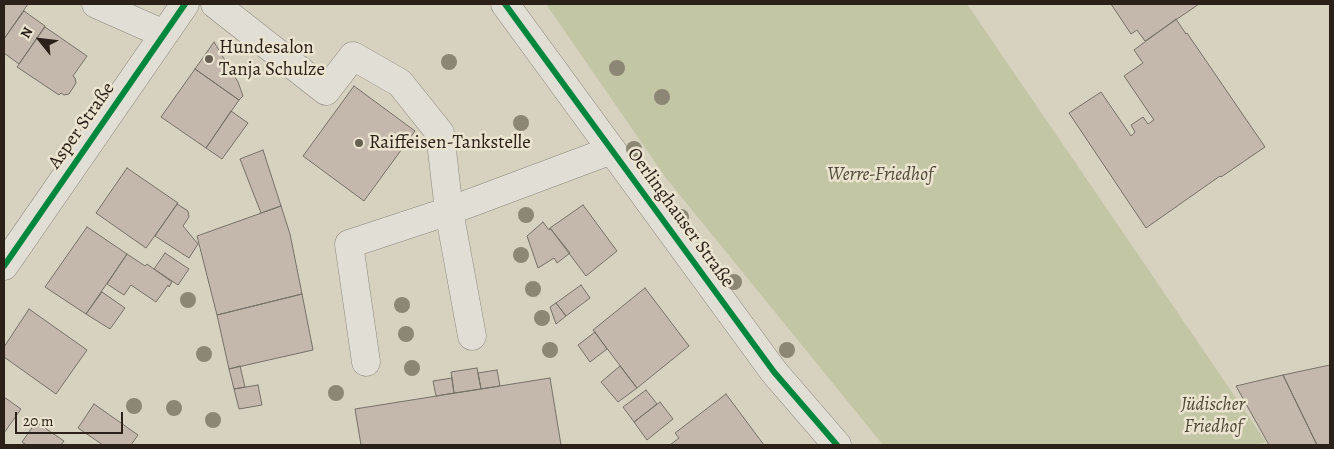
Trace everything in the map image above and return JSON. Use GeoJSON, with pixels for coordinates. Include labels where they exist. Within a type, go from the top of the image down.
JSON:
{"type":"FeatureCollection","features":[{"type":"Feature","properties":{"kind":"street"},"geometry":{"type":"LineString","coordinates":[[96,4],[164,34]]}},
{"type":"Feature","properties":{"kind":"street","name":"Asper Straße"},"geometry":{"type":"LineString","coordinates":[[4,266],[185,4]]}},
{"type":"Feature","properties":{"kind":"street"},"geometry":{"type":"LineString","coordinates":[[215,4],[326,91],[354,56],[400,83],[440,133],[449,211],[472,336]]}},
{"type":"Feature","properties":{"kind":"street","name":"Oerlinghauser Straße"},"geometry":{"type":"LineString","coordinates":[[505,4],[774,372],[837,445]]}},
{"type":"Feature","properties":{"kind":"street"},"geometry":{"type":"LineString","coordinates":[[366,362],[348,244],[449,211],[612,150]]}},
{"type":"Feature","properties":{"kind":"green space","name":"Werre-Friedhof"},"geometry":{"type":"Polygon","coordinates":[[[546,4],[967,4],[1266,442],[1251,445],[883,445],[666,178],[546,4]]]}},
{"type":"Feature","properties":{"kind":"building"},"geometry":{"type":"Polygon","coordinates":[[[4,4],[28,4],[4,39],[4,4]]]}},
{"type":"Feature","properties":{"kind":"building"},"geometry":{"type":"Polygon","coordinates":[[[1111,4],[1199,4],[1145,41],[1137,30],[1131,34],[1111,4]]]}},
{"type":"Feature","properties":{"kind":"building"},"geometry":{"type":"Polygon","coordinates":[[[24,11],[45,26],[19,64],[4,53],[4,39],[24,11]]]}},
{"type":"Feature","properties":{"kind":"building"},"geometry":{"type":"Polygon","coordinates":[[[1176,19],[1265,147],[1146,228],[1069,113],[1101,92],[1131,136],[1135,132],[1131,125],[1143,117],[1148,124],[1154,120],[1124,76],[1143,63],[1134,50],[1176,19]]]}},
{"type":"Feature","properties":{"kind":"building"},"geometry":{"type":"Polygon","coordinates":[[[45,27],[87,56],[73,76],[76,83],[69,94],[64,95],[61,93],[59,95],[17,67],[45,27]]]}},
{"type":"Feature","properties":{"kind":"building"},"geometry":{"type":"Polygon","coordinates":[[[214,42],[238,82],[243,96],[239,100],[195,69],[214,42]]]}},
{"type":"Feature","properties":{"kind":"building"},"geometry":{"type":"Polygon","coordinates":[[[195,69],[239,100],[206,148],[161,117],[195,69]]]}},
{"type":"Feature","properties":{"kind":"building","name":"Raiffeisen-Tankstelle"},"geometry":{"type":"Polygon","coordinates":[[[354,86],[415,131],[364,201],[303,156],[354,86]]]}},
{"type":"Feature","properties":{"kind":"building"},"geometry":{"type":"Polygon","coordinates":[[[231,111],[248,123],[222,159],[206,148],[231,111]]]}},
{"type":"Feature","properties":{"kind":"building"},"geometry":{"type":"Polygon","coordinates":[[[263,150],[281,206],[261,213],[240,159],[263,150]]]}},
{"type":"Feature","properties":{"kind":"building"},"geometry":{"type":"Polygon","coordinates":[[[127,168],[178,203],[146,248],[96,213],[127,168]]]}},
{"type":"Feature","properties":{"kind":"building"},"geometry":{"type":"Polygon","coordinates":[[[177,204],[188,211],[189,217],[183,226],[198,244],[189,258],[155,236],[177,204]]]}},
{"type":"Feature","properties":{"kind":"building"},"geometry":{"type":"Polygon","coordinates":[[[583,205],[617,251],[586,276],[550,228],[583,205]]]}},
{"type":"Feature","properties":{"kind":"building"},"geometry":{"type":"Polygon","coordinates":[[[281,206],[290,234],[302,294],[217,315],[197,236],[281,206]]]}},
{"type":"Feature","properties":{"kind":"building"},"geometry":{"type":"Polygon","coordinates":[[[543,222],[570,253],[557,263],[554,258],[538,268],[527,236],[543,222]]]}},
{"type":"Feature","properties":{"kind":"building"},"geometry":{"type":"Polygon","coordinates":[[[87,227],[127,254],[86,314],[45,287],[87,227]]]}},
{"type":"Feature","properties":{"kind":"building"},"geometry":{"type":"Polygon","coordinates":[[[165,253],[189,269],[178,285],[154,269],[165,253]]]}},
{"type":"Feature","properties":{"kind":"building"},"geometry":{"type":"Polygon","coordinates":[[[127,254],[145,266],[147,264],[172,282],[156,302],[131,285],[124,295],[107,284],[127,254]]]}},
{"type":"Feature","properties":{"kind":"building"},"geometry":{"type":"Polygon","coordinates":[[[581,285],[590,298],[566,316],[556,303],[581,285]]]}},
{"type":"Feature","properties":{"kind":"building"},"geometry":{"type":"Polygon","coordinates":[[[645,288],[689,346],[637,388],[593,330],[645,288]]]}},
{"type":"Feature","properties":{"kind":"building"},"geometry":{"type":"Polygon","coordinates":[[[102,292],[125,308],[110,329],[86,314],[102,292]]]}},
{"type":"Feature","properties":{"kind":"building"},"geometry":{"type":"Polygon","coordinates":[[[302,294],[313,350],[229,369],[217,315],[302,294]]]}},
{"type":"Feature","properties":{"kind":"building"},"geometry":{"type":"Polygon","coordinates":[[[556,303],[566,316],[556,324],[550,307],[556,303]]]}},
{"type":"Feature","properties":{"kind":"building"},"geometry":{"type":"Polygon","coordinates":[[[29,309],[87,350],[56,394],[4,357],[4,347],[29,309]]]}},
{"type":"Feature","properties":{"kind":"building"},"geometry":{"type":"Polygon","coordinates":[[[595,332],[607,349],[590,362],[578,345],[595,332]]]}},
{"type":"Feature","properties":{"kind":"building"},"geometry":{"type":"Polygon","coordinates":[[[1330,365],[1330,445],[1317,445],[1283,375],[1330,365]]]}},
{"type":"Feature","properties":{"kind":"building"},"geometry":{"type":"Polygon","coordinates":[[[240,366],[245,387],[234,389],[229,369],[240,366]]]}},
{"type":"Feature","properties":{"kind":"building"},"geometry":{"type":"Polygon","coordinates":[[[620,366],[637,388],[618,402],[601,382],[620,366]]]}},
{"type":"Feature","properties":{"kind":"building"},"geometry":{"type":"Polygon","coordinates":[[[477,368],[481,389],[454,393],[451,372],[477,368]]]}},
{"type":"Feature","properties":{"kind":"building"},"geometry":{"type":"Polygon","coordinates":[[[497,370],[500,386],[481,389],[478,373],[497,370]]]}},
{"type":"Feature","properties":{"kind":"building"},"geometry":{"type":"Polygon","coordinates":[[[1283,375],[1317,445],[1269,445],[1236,386],[1283,375]]]}},
{"type":"Feature","properties":{"kind":"building"},"geometry":{"type":"Polygon","coordinates":[[[452,378],[454,393],[436,396],[433,381],[452,378]]]}},
{"type":"Feature","properties":{"kind":"building"},"geometry":{"type":"Polygon","coordinates":[[[550,378],[561,445],[361,445],[355,409],[550,378]]]}},
{"type":"Feature","properties":{"kind":"building"},"geometry":{"type":"Polygon","coordinates":[[[258,385],[262,405],[239,409],[234,389],[258,385]]]}},
{"type":"Feature","properties":{"kind":"building"},"geometry":{"type":"Polygon","coordinates":[[[646,390],[657,404],[634,422],[623,407],[646,390]]]}},
{"type":"Feature","properties":{"kind":"building"},"geometry":{"type":"Polygon","coordinates":[[[726,394],[764,445],[670,445],[679,438],[675,433],[726,394]]]}},
{"type":"Feature","properties":{"kind":"building"},"geometry":{"type":"Polygon","coordinates":[[[4,397],[21,409],[4,433],[4,397]]]}},
{"type":"Feature","properties":{"kind":"building"},"geometry":{"type":"Polygon","coordinates":[[[660,402],[673,419],[647,440],[634,422],[660,402]]]}},
{"type":"Feature","properties":{"kind":"building"},"geometry":{"type":"Polygon","coordinates":[[[94,404],[138,435],[131,445],[103,445],[78,428],[94,404]]]}},
{"type":"Feature","properties":{"kind":"building"},"geometry":{"type":"Polygon","coordinates":[[[36,422],[64,441],[61,445],[26,445],[22,442],[36,422]]]}},
{"type":"Feature","properties":{"kind":"cycle path"},"geometry":{"type":"LineString","coordinates":[[4,266],[185,4]]}},
{"type":"Feature","properties":{"kind":"cycle path"},"geometry":{"type":"LineString","coordinates":[[505,4],[774,372],[837,445]]}},
{"type":"Feature","properties":{"kind":"place","name":"Hundesalon Tanja Schulze"},"geometry":{"type":"Point","coordinates":[209,59]}},
{"type":"Feature","properties":{"kind":"place","name":"Raiffeisen-Tankstelle"},"geometry":{"type":"Point","coordinates":[359,143]}},
{"type":"Feature","properties":{"kind":"park label","name":"Jüdischer Friedhof"},"geometry":{"type":"Point","coordinates":[1213,416]}}]}
